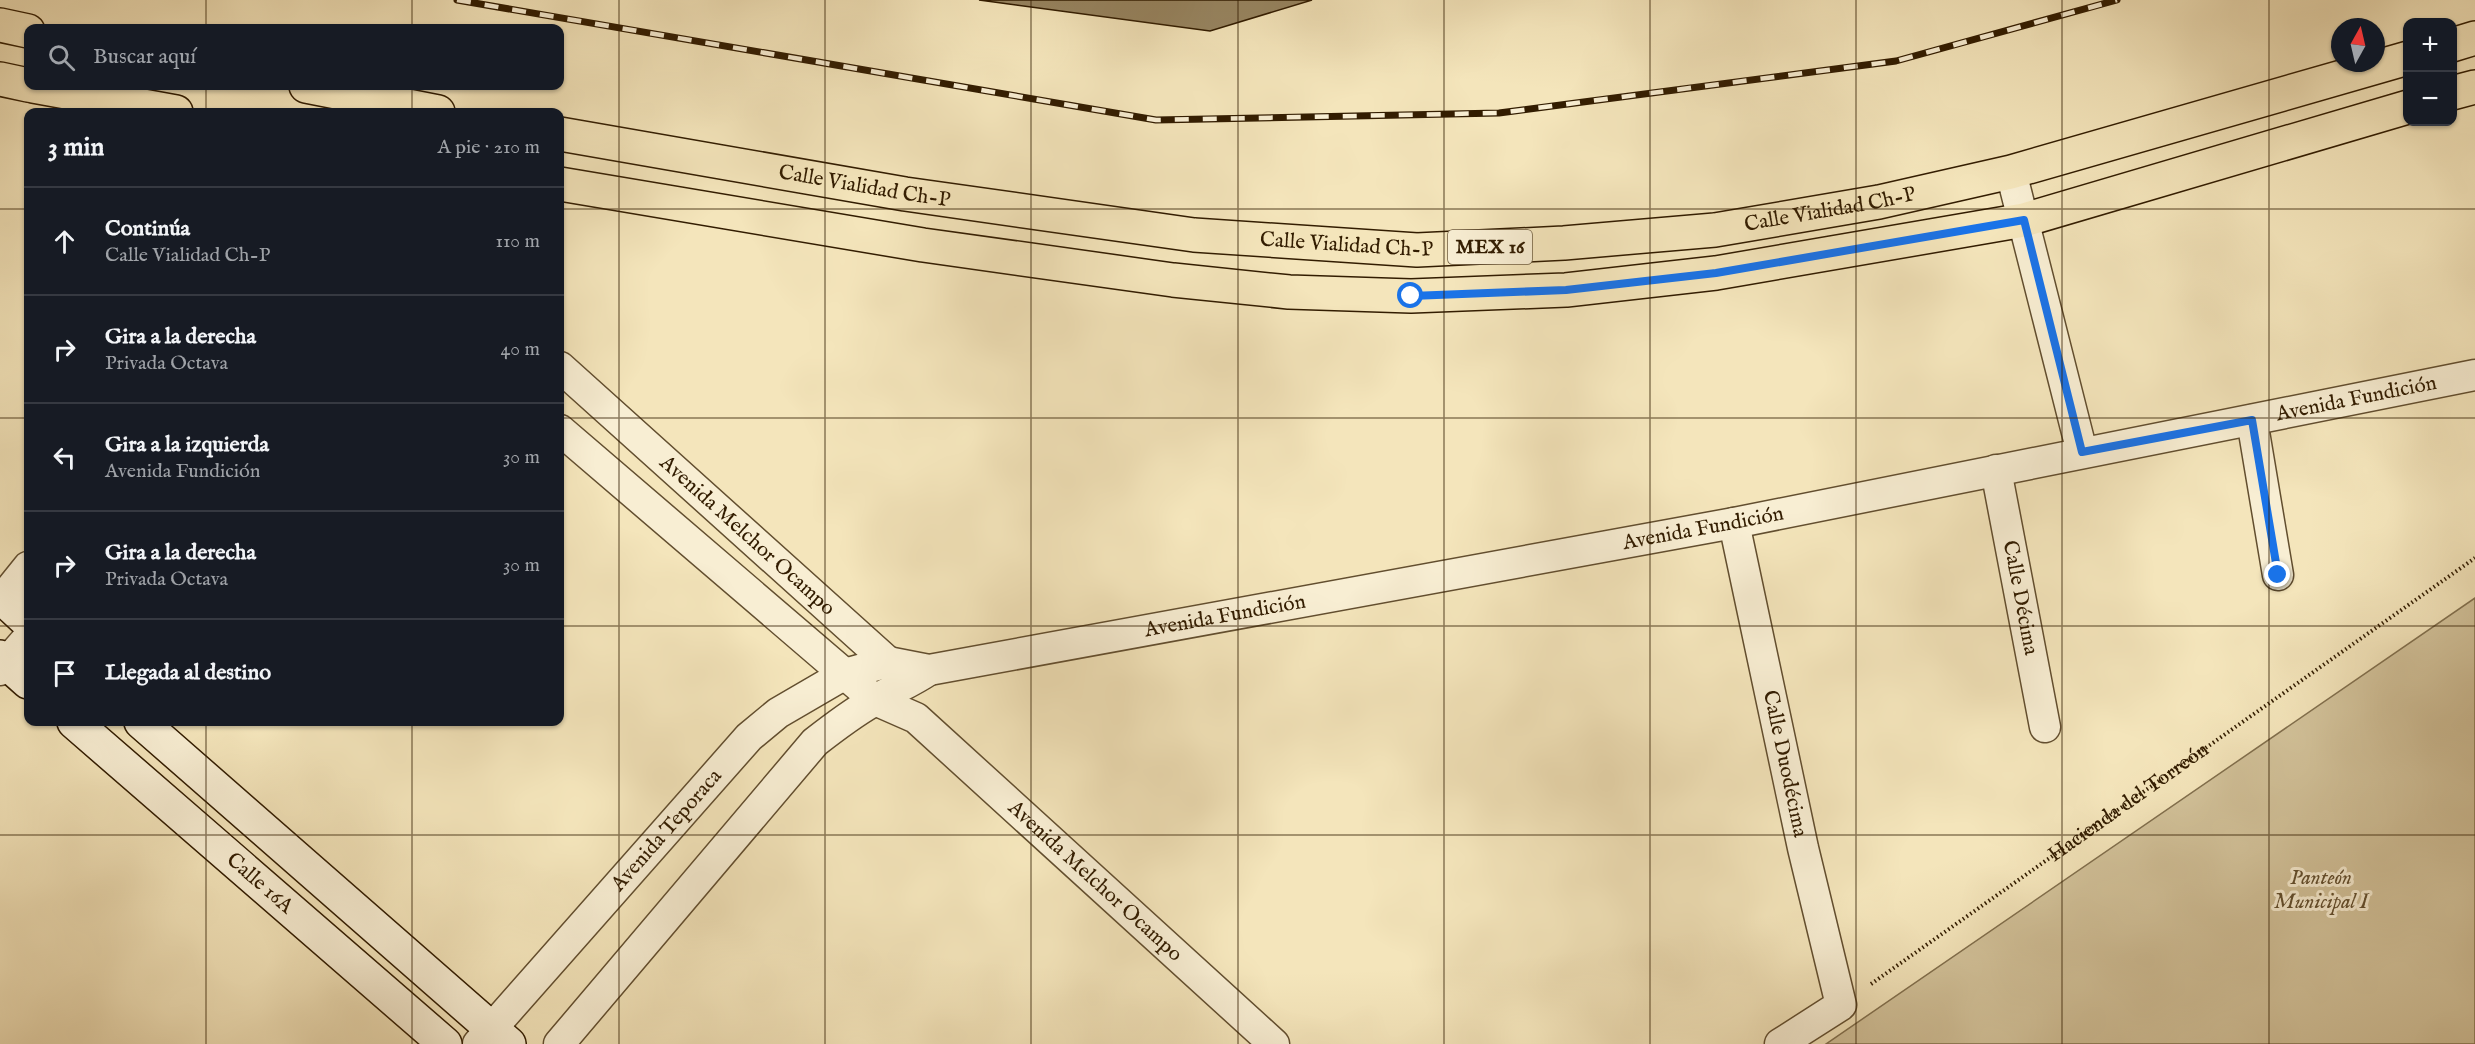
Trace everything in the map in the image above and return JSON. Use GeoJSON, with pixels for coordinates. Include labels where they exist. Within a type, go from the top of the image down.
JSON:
{"type":"FeatureCollection","features":[{"type":"Feature","properties":{"kind":"main road"},"geometry":{"type":"LineString","coordinates":[[0,25],[24,30]]}},
{"type":"Feature","properties":{"kind":"main road"},"geometry":{"type":"LineString","coordinates":[[2457,43],[2475,38]]}},
{"type":"Feature","properties":{"kind":"main road","name":"Calle Vialidad Ch-P"},"geometry":{"type":"LineString","coordinates":[[564,135],[905,194],[1194,235],[1417,250],[1564,243],[1715,230],[1879,202],[2011,172],[2403,59]]}},
{"type":"Feature","properties":{"kind":"main road"},"geometry":{"type":"LineString","coordinates":[[0,79],[24,84]]}},
{"type":"Feature","properties":{"kind":"main road"},"geometry":{"type":"LineString","coordinates":[[2457,92],[2475,87]]}},
{"type":"Feature","properties":{"kind":"main road"},"geometry":{"type":"LineString","coordinates":[[55,90],[154,108]]}},
{"type":"Feature","properties":{"kind":"main road"},"geometry":{"type":"LineString","coordinates":[[322,90],[393,108]]}},
{"type":"Feature","properties":{"kind":"main road","name":"Calle Vialidad Ch-P"},"geometry":{"type":"LineString","coordinates":[[564,185],[923,245],[1173,280],[1289,292],[1411,296],[1566,290],[1716,273],[2024,220],[2403,108]]}},
{"type":"Feature","properties":{"kind":"main road"},"geometry":{"type":"LineString","coordinates":[[1,599],[24,619]]}},
{"type":"Feature","properties":{"kind":"main road","name":"Calle 16A"},"geometry":{"type":"LineString","coordinates":[[79,726],[445,1044]]}},
{"type":"Feature","properties":{"kind":"main road","name":"Calle 16A"},"geometry":{"type":"LineString","coordinates":[[145,726],[493,1039]]}},
{"type":"Feature","properties":{"kind":"street"},"geometry":{"type":"LineString","coordinates":[[2011,172],[2082,452]]}},
{"type":"Feature","properties":{"kind":"street","name":"Avenida Melchor Ocampo"},"geometry":{"type":"LineString","coordinates":[[564,371],[888,662]]}},
{"type":"Feature","properties":{"kind":"street","name":"Avenida Fundición"},"geometry":{"type":"LineString","coordinates":[[888,662],[918,677],[1734,522],[2475,375]]}},
{"type":"Feature","properties":{"kind":"street"},"geometry":{"type":"LineString","coordinates":[[2252,420],[2278,575]]}},
{"type":"Feature","properties":{"kind":"street","name":"Avenida Melchor Ocampo"},"geometry":{"type":"LineString","coordinates":[[564,433],[875,700],[916,718],[1274,1044]]}},
{"type":"Feature","properties":{"kind":"street","name":"Calle Décima"},"geometry":{"type":"LineString","coordinates":[[1996,470],[2045,728]]}},
{"type":"Feature","properties":{"kind":"street","name":"Calle Duodécima"},"geometry":{"type":"LineString","coordinates":[[1734,522],[1803,848],[1841,1005]]}},
{"type":"Feature","properties":{"kind":"street"},"geometry":{"type":"LineString","coordinates":[[1,599],[24,572]]}},
{"type":"Feature","properties":{"kind":"street"},"geometry":{"type":"LineString","coordinates":[[9,668],[24,644]]}},
{"type":"Feature","properties":{"kind":"street","name":"Avenida Teporaca"},"geometry":{"type":"LineString","coordinates":[[493,1039],[749,737],[778,713],[845,674],[888,662]]}},
{"type":"Feature","properties":{"kind":"street"},"geometry":{"type":"LineString","coordinates":[[559,1044],[788,771],[815,742],[843,720],[918,677]]}},
{"type":"Feature","properties":{"kind":"street"},"geometry":{"type":"LineString","coordinates":[[916,718],[918,677]]}},
{"type":"Feature","properties":{"kind":"street"},"geometry":{"type":"LineString","coordinates":[[1780,1044],[1841,1005]]}},
{"type":"Feature","properties":{"kind":"path","name":"Hacienda del Torreón"},"geometry":{"type":"LineString","coordinates":[[1841,1005],[2475,558]]}},
{"type":"Feature","properties":{"kind":"green space","name":"Panteón Municipal I"},"geometry":{"type":"Polygon","coordinates":[[[2475,598],[2475,1044],[1826,1044],[2475,598]]]}},
{"type":"Feature","properties":{"kind":"building"},"geometry":{"type":"Polygon","coordinates":[[[979,0],[1312,0],[1210,31],[979,0]]]}},
{"type":"Feature","properties":{"kind":"railway"},"geometry":{"type":"LineString","coordinates":[[457,0],[1156,120],[1499,113],[1896,61],[2117,0]]}},
{"type":"Feature","properties":{"kind":"route"},"geometry":{"type":"LineString","coordinates":[[1411,296],[1566,290],[1716,273],[2024,220],[2082,452],[2252,420],[2278,575]]}}]}
